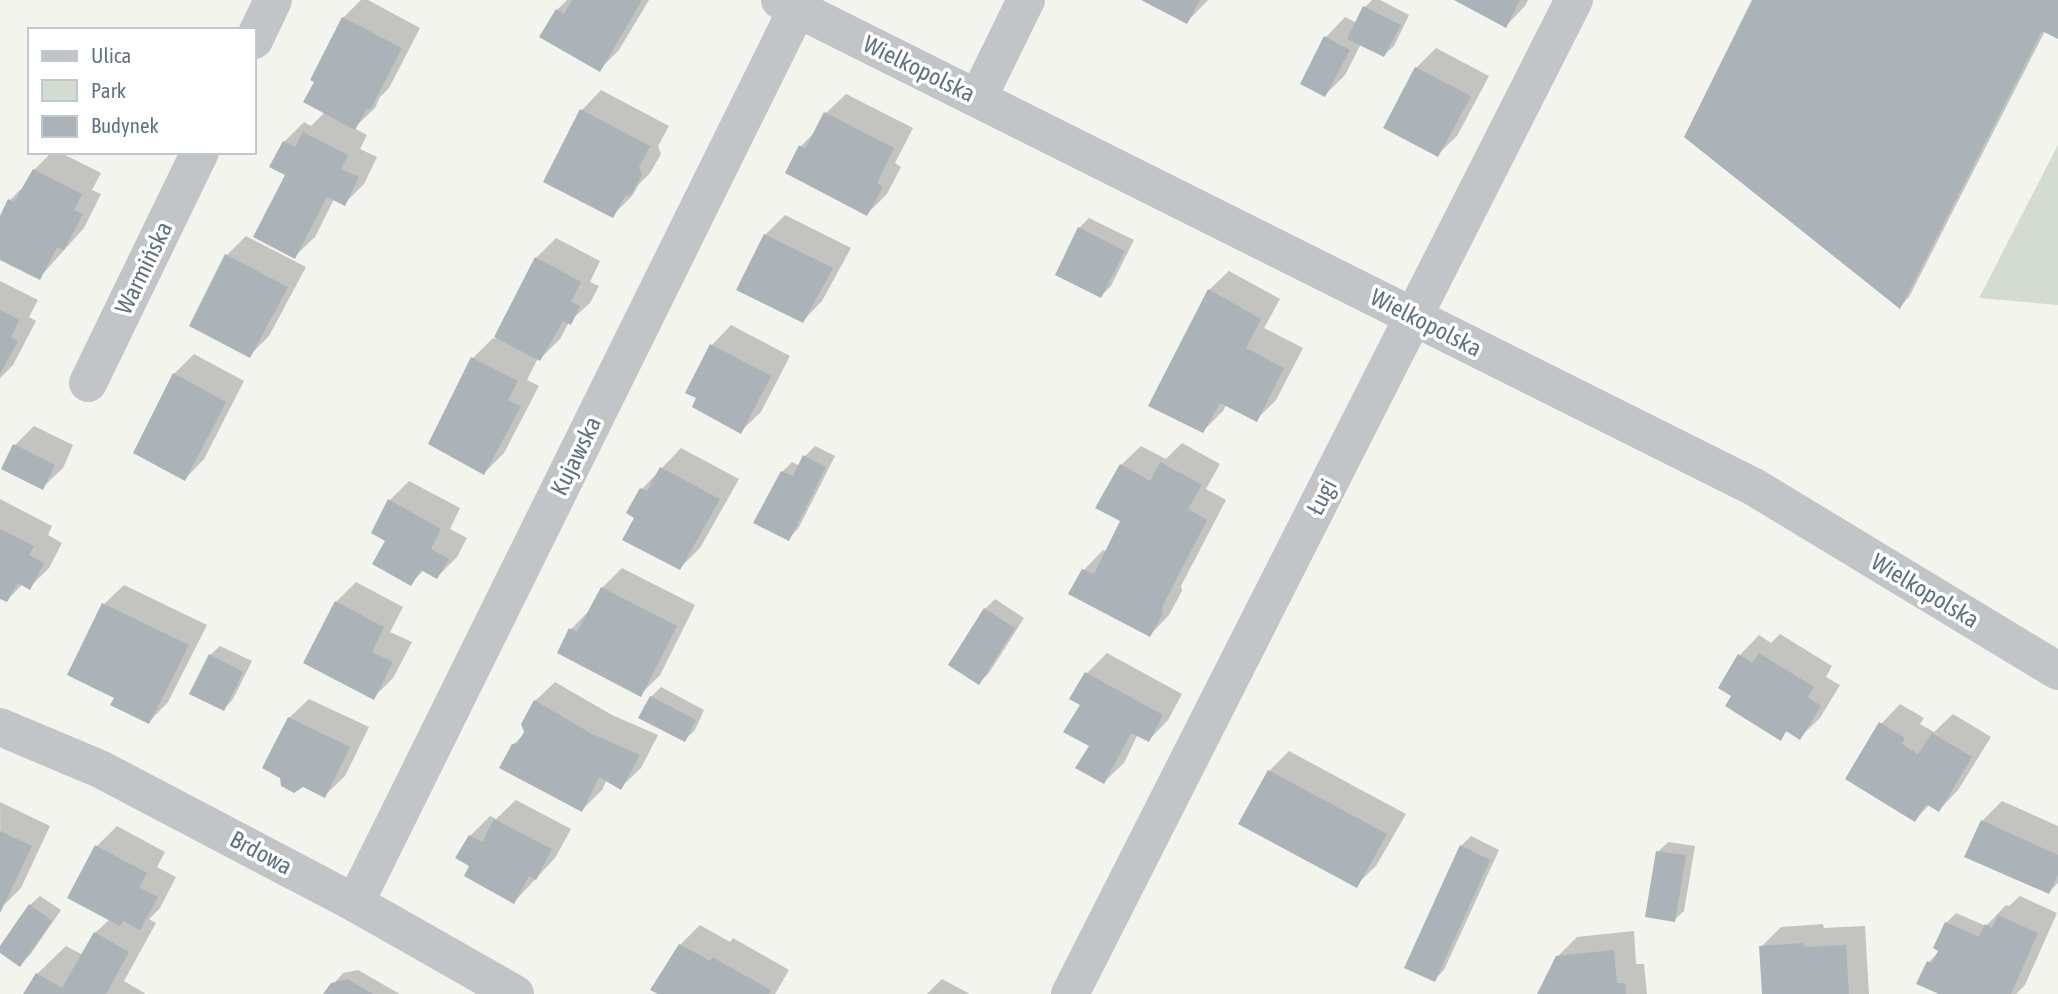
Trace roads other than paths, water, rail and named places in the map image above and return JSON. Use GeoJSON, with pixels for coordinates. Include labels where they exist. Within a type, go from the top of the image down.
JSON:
{"type":"FeatureCollection","features":[{"type":"Feature","properties":{"kind":"street"},"geometry":{"type":"LineString","coordinates":[[256,36],[273,0]]}},
{"type":"Feature","properties":{"kind":"street"},"geometry":{"type":"LineString","coordinates":[[978,98],[1026,0]]}},
{"type":"Feature","properties":{"kind":"street","name":"Ługi"},"geometry":{"type":"LineString","coordinates":[[1070,994],[1574,0]]}},
{"type":"Feature","properties":{"kind":"street","name":"Wielkopolska"},"geometry":{"type":"LineString","coordinates":[[789,5],[1754,487],[2058,671]]}},
{"type":"Feature","properties":{"kind":"street","name":"Kujawska"},"geometry":{"type":"LineString","coordinates":[[355,903],[789,5]]}},
{"type":"Feature","properties":{"kind":"street","name":"Warmińska"},"geometry":{"type":"LineString","coordinates":[[88,383],[199,154]]}},
{"type":"Feature","properties":{"kind":"street","name":"Brdowa"},"geometry":{"type":"LineString","coordinates":[[0,727],[100,769],[355,903],[515,994]]}}]}
